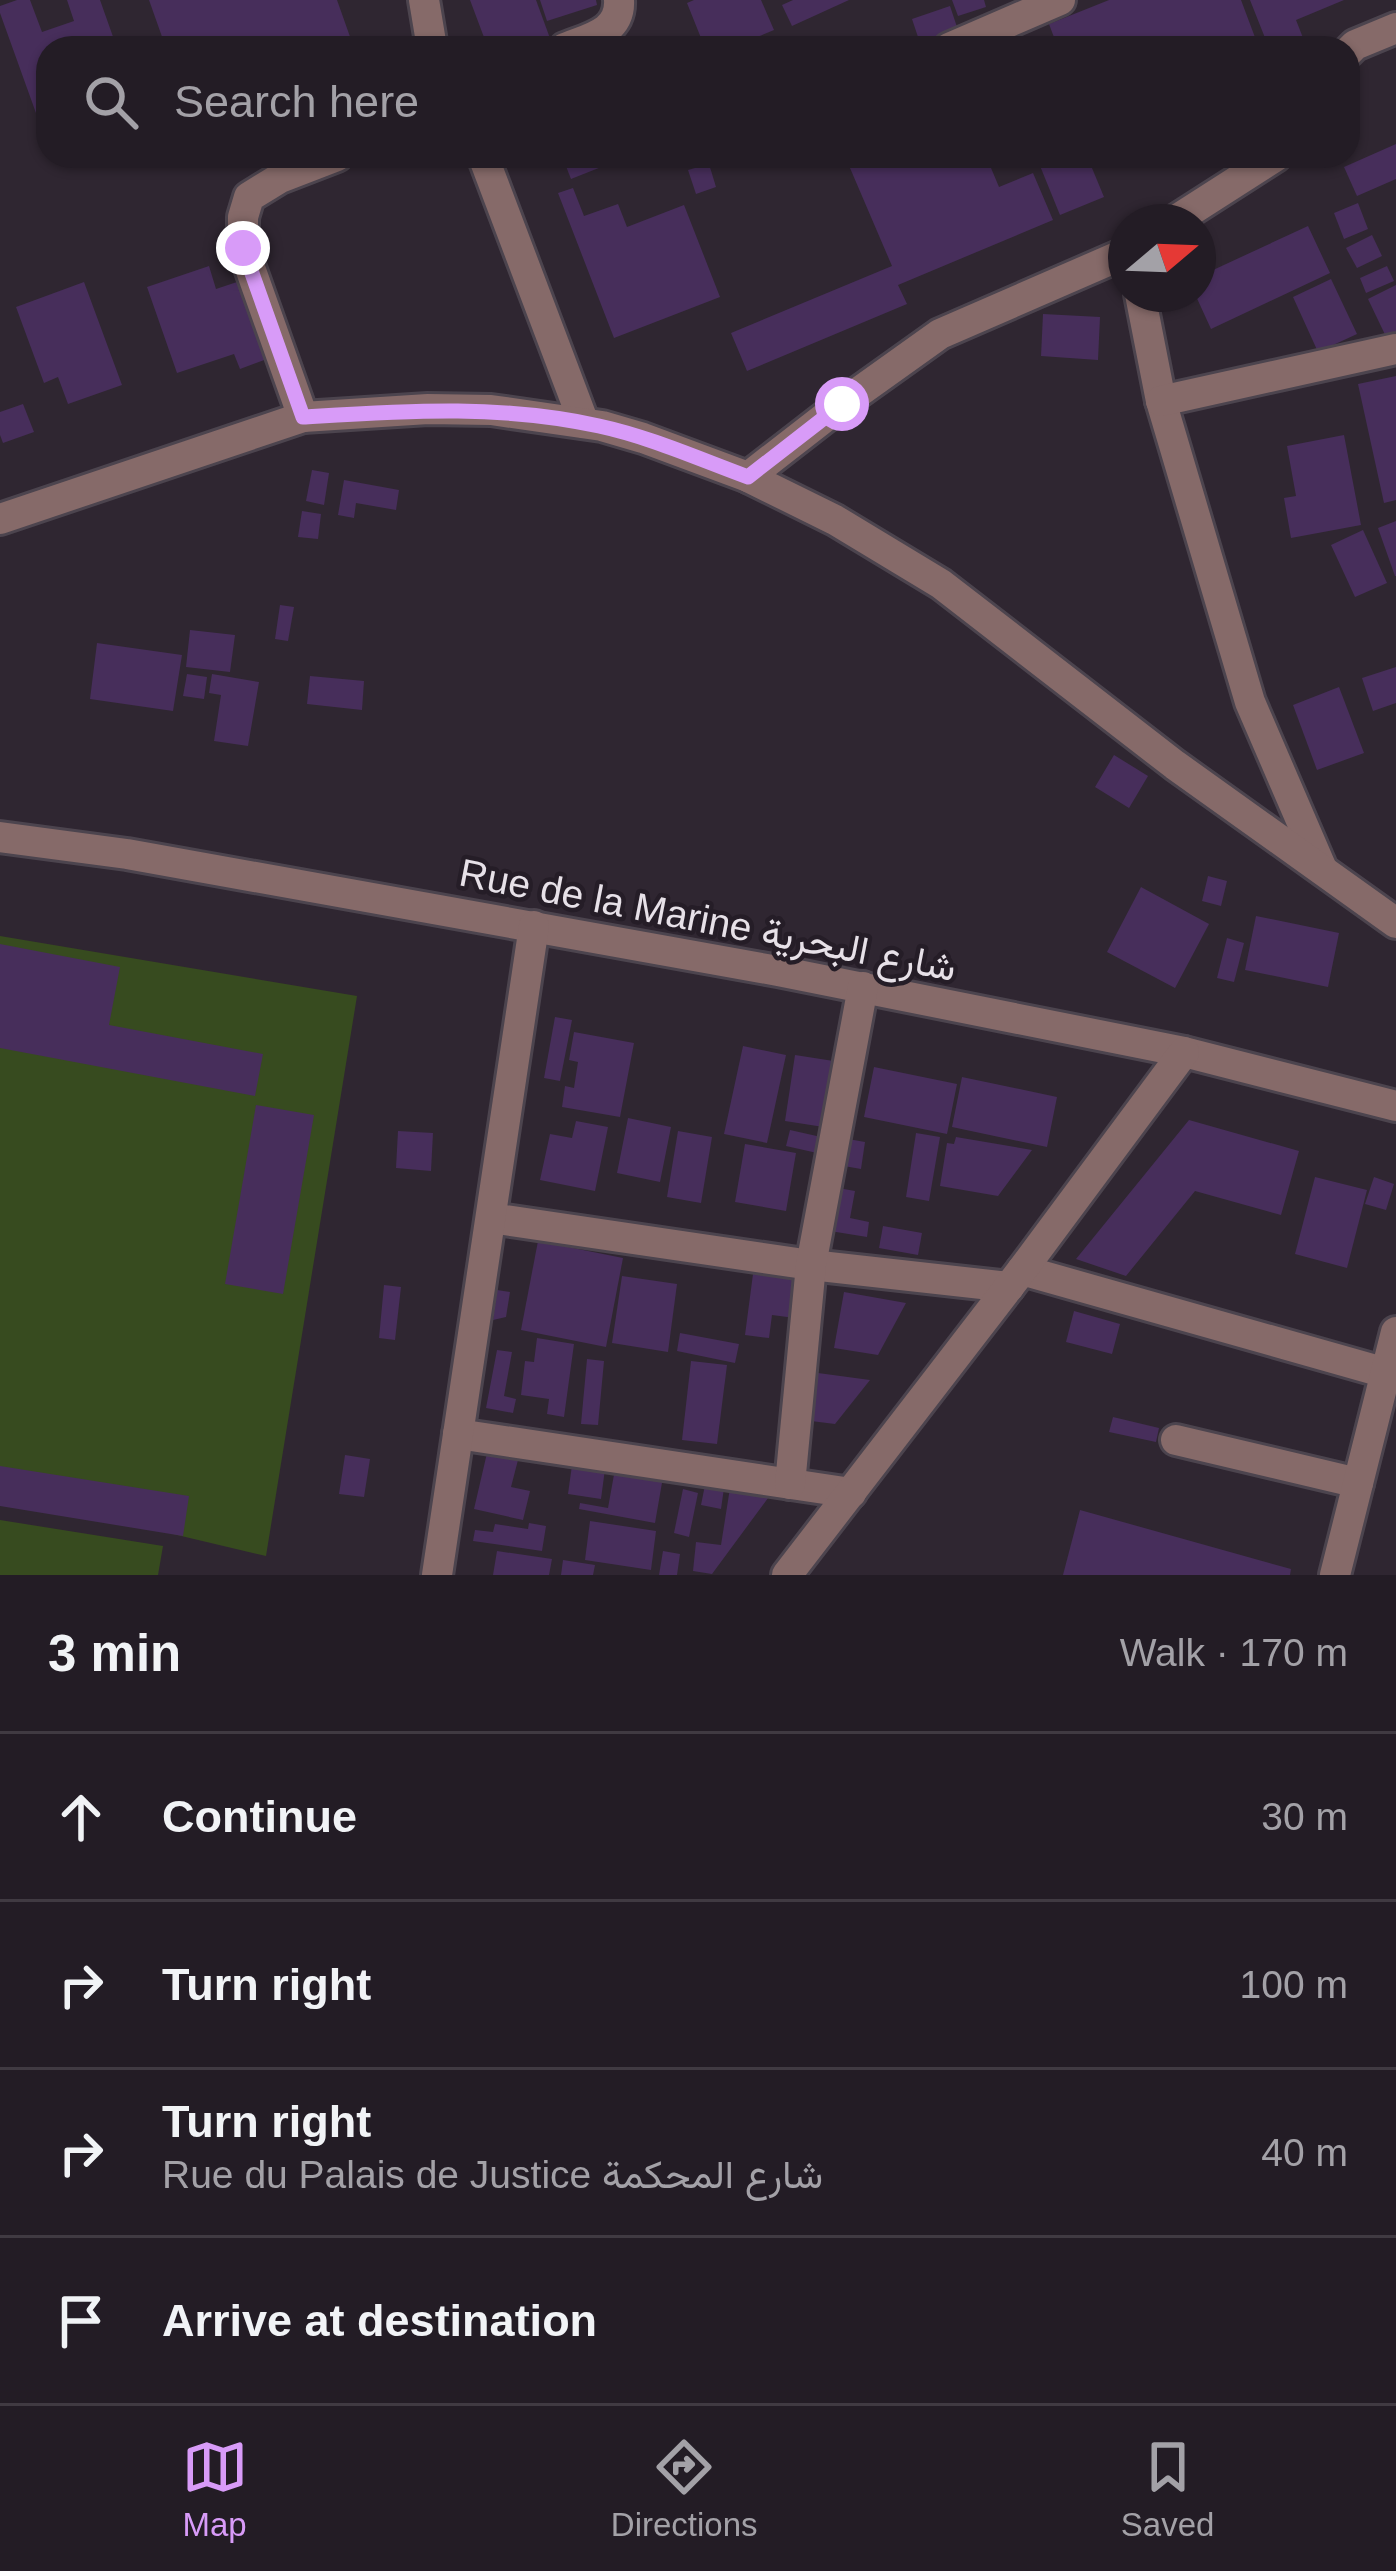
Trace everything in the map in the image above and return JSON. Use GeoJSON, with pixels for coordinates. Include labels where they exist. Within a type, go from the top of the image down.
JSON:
{"type":"FeatureCollection","features":[{"type":"Feature","properties":{"kind":"street"},"geometry":{"type":"LineString","coordinates":[[424,0],[430,36]]}},
{"type":"Feature","properties":{"kind":"street"},"geometry":{"type":"LineString","coordinates":[[596,36],[607,32],[620,10],[619,0]]}},
{"type":"Feature","properties":{"kind":"street"},"geometry":{"type":"LineString","coordinates":[[977,36],[1060,0]]}},
{"type":"Feature","properties":{"kind":"street"},"geometry":{"type":"LineString","coordinates":[[1360,43],[1396,28]]}},
{"type":"Feature","properties":{"kind":"street"},"geometry":{"type":"LineString","coordinates":[[303,417],[243,248],[243,217],[249,196],[306,168]]}},
{"type":"Feature","properties":{"kind":"street"},"geometry":{"type":"LineString","coordinates":[[488,168],[584,423]]}},
{"type":"Feature","properties":{"kind":"street"},"geometry":{"type":"LineString","coordinates":[[1201,204],[1257,168]]}},
{"type":"Feature","properties":{"kind":"street"},"geometry":{"type":"LineString","coordinates":[[748,477],[940,334],[1108,261]]}},
{"type":"Feature","properties":{"kind":"street"},"geometry":{"type":"LineString","coordinates":[[1144,312],[1161,401],[1250,702],[1322,869]]}},
{"type":"Feature","properties":{"kind":"street"},"geometry":{"type":"LineString","coordinates":[[1161,401],[1396,349]]}},
{"type":"Feature","properties":{"kind":"street"},"geometry":{"type":"LineString","coordinates":[[0,519],[303,417],[490,410],[584,423],[643,438],[748,477],[835,520],[940,584],[1174,766],[1396,922]]}},
{"type":"Feature","properties":{"kind":"street","name":"Rue de la Marine شارع البحرية"},"geometry":{"type":"LineString","coordinates":[[0,837],[127,854],[863,987],[1184,1052],[1396,1106]]}},
{"type":"Feature","properties":{"kind":"street"},"geometry":{"type":"LineString","coordinates":[[436,1575],[535,926]]}},
{"type":"Feature","properties":{"kind":"street"},"geometry":{"type":"LineString","coordinates":[[790,1484],[811,1265],[863,987]]}},
{"type":"Feature","properties":{"kind":"street"},"geometry":{"type":"LineString","coordinates":[[787,1575],[1184,1052]]}},
{"type":"Feature","properties":{"kind":"street"},"geometry":{"type":"LineString","coordinates":[[490,1218],[811,1265],[1015,1278],[1386,1373]]}},
{"type":"Feature","properties":{"kind":"street"},"geometry":{"type":"LineString","coordinates":[[1335,1575],[1396,1332]]}},
{"type":"Feature","properties":{"kind":"street"},"geometry":{"type":"LineString","coordinates":[[458,1433],[851,1493]]}},
{"type":"Feature","properties":{"kind":"street"},"geometry":{"type":"LineString","coordinates":[[1176,1440],[1358,1483]]}},
{"type":"Feature","properties":{"kind":"green space"},"geometry":{"type":"Polygon","coordinates":[[[0,936],[357,996],[266,1556],[0,1493],[0,936]]]}},
{"type":"Feature","properties":{"kind":"green space"},"geometry":{"type":"Polygon","coordinates":[[[0,1520],[163,1546],[158,1575],[0,1575],[0,1520]]]}},
{"type":"Feature","properties":{"kind":"building"},"geometry":{"type":"Polygon","coordinates":[[[30,0],[42,32],[74,21],[67,0],[100,0],[113,36],[36,36],[36,113],[0,6],[30,0]]]}},
{"type":"Feature","properties":{"kind":"building"},"geometry":{"type":"Polygon","coordinates":[[[149,0],[337,0],[350,36],[162,36],[149,0]]]}},
{"type":"Feature","properties":{"kind":"building"},"geometry":{"type":"Polygon","coordinates":[[[470,0],[536,0],[549,36],[484,36],[470,0]]]}},
{"type":"Feature","properties":{"kind":"building"},"geometry":{"type":"Polygon","coordinates":[[[540,0],[596,0],[597,5],[547,21],[540,0]]]}},
{"type":"Feature","properties":{"kind":"building"},"geometry":{"type":"Polygon","coordinates":[[[761,0],[774,30],[760,36],[700,36],[687,3],[761,0]]]}},
{"type":"Feature","properties":{"kind":"building"},"geometry":{"type":"Polygon","coordinates":[[[793,0],[849,0],[792,26],[782,5],[793,0]]]}},
{"type":"Feature","properties":{"kind":"building"},"geometry":{"type":"Polygon","coordinates":[[[952,0],[984,0],[986,7],[958,16],[952,0]]]}},
{"type":"Feature","properties":{"kind":"building"},"geometry":{"type":"Polygon","coordinates":[[[1109,0],[1241,0],[1254,36],[1054,36],[1049,24],[1109,0]]]}},
{"type":"Feature","properties":{"kind":"building"},"geometry":{"type":"Polygon","coordinates":[[[1250,0],[1344,0],[1296,20],[1302,36],[1264,36],[1250,0]]]}},
{"type":"Feature","properties":{"kind":"building"},"geometry":{"type":"Polygon","coordinates":[[[950,6],[959,33],[918,36],[912,19],[950,6]]]}},
{"type":"Feature","properties":{"kind":"building"},"geometry":{"type":"Polygon","coordinates":[[[1396,144],[1396,179],[1357,196],[1344,168],[1360,168],[1360,160],[1396,144]]]}},
{"type":"Feature","properties":{"kind":"building"},"geometry":{"type":"Polygon","coordinates":[[[567,168],[599,168],[571,179],[567,168]]]}},
{"type":"Feature","properties":{"kind":"building"},"geometry":{"type":"Polygon","coordinates":[[[710,168],[716,187],[696,194],[688,170],[710,168]]]}},
{"type":"Feature","properties":{"kind":"building"},"geometry":{"type":"Polygon","coordinates":[[[850,168],[991,168],[999,187],[1033,173],[1053,220],[898,285],[907,304],[747,371],[731,333],[892,266],[850,168]]]}},
{"type":"Feature","properties":{"kind":"building"},"geometry":{"type":"Polygon","coordinates":[[[1041,168],[1092,168],[1104,197],[1060,215],[1041,168]]]}},
{"type":"Feature","properties":{"kind":"building"},"geometry":{"type":"Polygon","coordinates":[[[573,188],[584,216],[618,204],[627,227],[684,205],[720,297],[614,338],[558,193],[573,188]]]}},
{"type":"Feature","properties":{"kind":"building"},"geometry":{"type":"Polygon","coordinates":[[[1358,203],[1368,229],[1344,239],[1334,213],[1358,203]]]}},
{"type":"Feature","properties":{"kind":"building"},"geometry":{"type":"Polygon","coordinates":[[[1308,226],[1330,273],[1211,329],[1203,312],[1216,312],[1216,269],[1308,226]]]}},
{"type":"Feature","properties":{"kind":"building"},"geometry":{"type":"Polygon","coordinates":[[[1372,235],[1382,256],[1357,268],[1346,248],[1372,235]]]}},
{"type":"Feature","properties":{"kind":"building"},"geometry":{"type":"Polygon","coordinates":[[[209,266],[216,289],[240,281],[267,359],[240,369],[234,354],[177,373],[147,287],[209,266]]]}},
{"type":"Feature","properties":{"kind":"building"},"geometry":{"type":"Polygon","coordinates":[[[1387,266],[1394,281],[1366,293],[1360,278],[1387,266]]]}},
{"type":"Feature","properties":{"kind":"building"},"geometry":{"type":"Polygon","coordinates":[[[1331,279],[1357,334],[1318,352],[1293,297],[1331,279]]]}},
{"type":"Feature","properties":{"kind":"building"},"geometry":{"type":"Polygon","coordinates":[[[84,282],[122,385],[68,404],[58,377],[44,383],[16,307],[84,282]]]}},
{"type":"Feature","properties":{"kind":"building"},"geometry":{"type":"Polygon","coordinates":[[[1396,285],[1396,341],[1390,345],[1368,299],[1396,285]]]}},
{"type":"Feature","properties":{"kind":"building"},"geometry":{"type":"Polygon","coordinates":[[[1043,314],[1100,317],[1098,360],[1041,356],[1043,314]]]}},
{"type":"Feature","properties":{"kind":"building"},"geometry":{"type":"Polygon","coordinates":[[[1396,376],[1396,500],[1384,503],[1358,384],[1396,376]]]}},
{"type":"Feature","properties":{"kind":"building"},"geometry":{"type":"Polygon","coordinates":[[[23,404],[34,432],[3,443],[0,412],[23,404]]]}},
{"type":"Feature","properties":{"kind":"building"},"geometry":{"type":"Polygon","coordinates":[[[1344,435],[1361,525],[1291,538],[1284,498],[1296,496],[1287,446],[1344,435]]]}},
{"type":"Feature","properties":{"kind":"building"},"geometry":{"type":"Polygon","coordinates":[[[312,470],[329,473],[324,505],[306,501],[312,470]]]}},
{"type":"Feature","properties":{"kind":"building"},"geometry":{"type":"Polygon","coordinates":[[[344,480],[399,490],[396,510],[356,503],[354,518],[338,515],[344,480]]]}},
{"type":"Feature","properties":{"kind":"building"},"geometry":{"type":"Polygon","coordinates":[[[302,511],[321,514],[318,539],[298,537],[302,511]]]}},
{"type":"Feature","properties":{"kind":"building"},"geometry":{"type":"Polygon","coordinates":[[[1396,521],[1396,576],[1395,576],[1378,528],[1396,521]]]}},
{"type":"Feature","properties":{"kind":"building"},"geometry":{"type":"Polygon","coordinates":[[[1363,530],[1387,583],[1355,597],[1331,545],[1363,530]]]}},
{"type":"Feature","properties":{"kind":"building"},"geometry":{"type":"Polygon","coordinates":[[[280,605],[294,607],[288,641],[275,639],[280,605]]]}},
{"type":"Feature","properties":{"kind":"building"},"geometry":{"type":"Polygon","coordinates":[[[190,630],[235,635],[230,672],[186,667],[190,630]]]}},
{"type":"Feature","properties":{"kind":"building"},"geometry":{"type":"Polygon","coordinates":[[[97,643],[182,655],[173,711],[90,699],[97,643]]]}},
{"type":"Feature","properties":{"kind":"building"},"geometry":{"type":"Polygon","coordinates":[[[1396,667],[1396,703],[1373,711],[1362,678],[1396,667]]]}},
{"type":"Feature","properties":{"kind":"building"},"geometry":{"type":"Polygon","coordinates":[[[187,674],[207,677],[204,699],[183,696],[187,674]]]}},
{"type":"Feature","properties":{"kind":"building"},"geometry":{"type":"Polygon","coordinates":[[[212,674],[259,682],[248,746],[214,741],[221,695],[209,693],[212,674]]]}},
{"type":"Feature","properties":{"kind":"building"},"geometry":{"type":"Polygon","coordinates":[[[310,676],[364,681],[362,710],[307,704],[310,676]]]}},
{"type":"Feature","properties":{"kind":"building"},"geometry":{"type":"Polygon","coordinates":[[[1339,687],[1364,753],[1317,770],[1293,705],[1339,687]]]}},
{"type":"Feature","properties":{"kind":"building"},"geometry":{"type":"Polygon","coordinates":[[[1114,755],[1148,776],[1129,808],[1095,787],[1114,755]]]}},
{"type":"Feature","properties":{"kind":"building"},"geometry":{"type":"Polygon","coordinates":[[[1208,876],[1227,881],[1221,906],[1202,901],[1208,876]]]}},
{"type":"Feature","properties":{"kind":"building"},"geometry":{"type":"Polygon","coordinates":[[[1141,887],[1209,924],[1175,988],[1107,952],[1141,887]]]}},
{"type":"Feature","properties":{"kind":"building"},"geometry":{"type":"Polygon","coordinates":[[[1256,916],[1339,933],[1328,987],[1245,970],[1256,916]]]}},
{"type":"Feature","properties":{"kind":"building"},"geometry":{"type":"Polygon","coordinates":[[[1227,938],[1244,943],[1234,982],[1217,978],[1227,938]]]}},
{"type":"Feature","properties":{"kind":"building"},"geometry":{"type":"Polygon","coordinates":[[[0,944],[120,967],[109,1025],[263,1054],[255,1096],[0,1048],[0,944]]]}},
{"type":"Feature","properties":{"kind":"building"},"geometry":{"type":"Polygon","coordinates":[[[555,1017],[572,1020],[560,1081],[544,1078],[555,1017]]]}},
{"type":"Feature","properties":{"kind":"building"},"geometry":{"type":"Polygon","coordinates":[[[574,1032],[634,1043],[620,1117],[562,1107],[565,1086],[574,1088],[578,1062],[569,1060],[574,1032]]]}},
{"type":"Feature","properties":{"kind":"building"},"geometry":{"type":"Polygon","coordinates":[[[743,1046],[786,1055],[767,1143],[724,1134],[743,1046]]]}},
{"type":"Feature","properties":{"kind":"building"},"geometry":{"type":"Polygon","coordinates":[[[795,1055],[840,1062],[830,1128],[785,1121],[795,1055]]]}},
{"type":"Feature","properties":{"kind":"building"},"geometry":{"type":"Polygon","coordinates":[[[874,1067],[957,1084],[947,1134],[864,1117],[874,1067]]]}},
{"type":"Feature","properties":{"kind":"building"},"geometry":{"type":"Polygon","coordinates":[[[962,1077],[1057,1097],[1047,1147],[952,1127],[962,1077]]]}},
{"type":"Feature","properties":{"kind":"building"},"geometry":{"type":"Polygon","coordinates":[[[256,1105],[314,1115],[283,1294],[225,1284],[256,1105]]]}},
{"type":"Feature","properties":{"kind":"building"},"geometry":{"type":"Polygon","coordinates":[[[628,1118],[671,1127],[660,1182],[617,1173],[628,1118]]]}},
{"type":"Feature","properties":{"kind":"building"},"geometry":{"type":"Polygon","coordinates":[[[1189,1120],[1299,1151],[1281,1215],[1195,1191],[1126,1276],[1076,1259],[1189,1120]]]}},
{"type":"Feature","properties":{"kind":"building"},"geometry":{"type":"Polygon","coordinates":[[[576,1121],[608,1127],[595,1191],[540,1180],[550,1134],[572,1138],[576,1121]]]}},
{"type":"Feature","properties":{"kind":"building"},"geometry":{"type":"Polygon","coordinates":[[[790,1130],[830,1139],[826,1155],[786,1146],[790,1130]]]}},
{"type":"Feature","properties":{"kind":"building"},"geometry":{"type":"Polygon","coordinates":[[[398,1131],[433,1133],[431,1171],[396,1168],[398,1131]]]}},
{"type":"Feature","properties":{"kind":"building"},"geometry":{"type":"Polygon","coordinates":[[[678,1131],[712,1137],[701,1203],[667,1197],[678,1131]]]}},
{"type":"Feature","properties":{"kind":"building"},"geometry":{"type":"Polygon","coordinates":[[[916,1133],[940,1137],[929,1201],[906,1197],[916,1133]]]}},
{"type":"Feature","properties":{"kind":"building"},"geometry":{"type":"Polygon","coordinates":[[[956,1137],[1032,1150],[998,1196],[940,1186],[947,1143],[954,1144],[956,1137]]]}},
{"type":"Feature","properties":{"kind":"building"},"geometry":{"type":"Polygon","coordinates":[[[848,1139],[865,1142],[861,1169],[844,1166],[848,1139]]]}},
{"type":"Feature","properties":{"kind":"building"},"geometry":{"type":"Polygon","coordinates":[[[745,1144],[796,1153],[786,1211],[735,1202],[745,1144]]]}},
{"type":"Feature","properties":{"kind":"building"},"geometry":{"type":"Polygon","coordinates":[[[1315,1177],[1367,1190],[1347,1268],[1295,1254],[1315,1177]]]}},
{"type":"Feature","properties":{"kind":"building"},"geometry":{"type":"Polygon","coordinates":[[[1374,1177],[1394,1184],[1386,1210],[1365,1204],[1374,1177]]]}},
{"type":"Feature","properties":{"kind":"building"},"geometry":{"type":"Polygon","coordinates":[[[838,1188],[855,1191],[850,1218],[869,1222],[867,1237],[830,1231],[838,1188]]]}},
{"type":"Feature","properties":{"kind":"building"},"geometry":{"type":"Polygon","coordinates":[[[883,1226],[922,1233],[918,1255],[879,1248],[883,1226]]]}},
{"type":"Feature","properties":{"kind":"building"},"geometry":{"type":"Polygon","coordinates":[[[538,1241],[623,1258],[606,1347],[521,1330],[538,1241]]]}},
{"type":"Feature","properties":{"kind":"building"},"geometry":{"type":"Polygon","coordinates":[[[753,1274],[800,1280],[795,1318],[772,1315],[769,1338],[745,1335],[753,1274]]]}},
{"type":"Feature","properties":{"kind":"building"},"geometry":{"type":"Polygon","coordinates":[[[622,1276],[677,1284],[668,1352],[612,1343],[622,1276]]]}},
{"type":"Feature","properties":{"kind":"building"},"geometry":{"type":"Polygon","coordinates":[[[384,1285],[401,1287],[395,1340],[379,1338],[384,1285]]]}},
{"type":"Feature","properties":{"kind":"building"},"geometry":{"type":"Polygon","coordinates":[[[497,1290],[510,1292],[506,1317],[493,1320],[497,1290]]]}},
{"type":"Feature","properties":{"kind":"building"},"geometry":{"type":"Polygon","coordinates":[[[844,1292],[906,1303],[878,1355],[834,1348],[844,1292]]]}},
{"type":"Feature","properties":{"kind":"building"},"geometry":{"type":"Polygon","coordinates":[[[1074,1311],[1120,1324],[1112,1354],[1066,1342],[1074,1311]]]}},
{"type":"Feature","properties":{"kind":"building"},"geometry":{"type":"Polygon","coordinates":[[[680,1333],[739,1344],[735,1363],[677,1351],[680,1333]]]}},
{"type":"Feature","properties":{"kind":"building"},"geometry":{"type":"Polygon","coordinates":[[[537,1338],[574,1344],[564,1417],[547,1414],[549,1399],[521,1395],[525,1361],[534,1362],[537,1338]]]}},
{"type":"Feature","properties":{"kind":"building"},"geometry":{"type":"Polygon","coordinates":[[[497,1350],[512,1352],[504,1396],[516,1399],[513,1413],[486,1408],[497,1350]]]}},
{"type":"Feature","properties":{"kind":"building"},"geometry":{"type":"Polygon","coordinates":[[[587,1359],[604,1361],[598,1425],[581,1424],[587,1359]]]}},
{"type":"Feature","properties":{"kind":"building"},"geometry":{"type":"Polygon","coordinates":[[[691,1361],[727,1365],[717,1444],[682,1440],[691,1361]]]}},
{"type":"Feature","properties":{"kind":"building"},"geometry":{"type":"Polygon","coordinates":[[[818,1373],[870,1380],[835,1424],[811,1421],[818,1373]]]}},
{"type":"Feature","properties":{"kind":"building"},"geometry":{"type":"Polygon","coordinates":[[[1113,1417],[1159,1428],[1156,1442],[1109,1432],[1113,1417]]]}},
{"type":"Feature","properties":{"kind":"building"},"geometry":{"type":"Polygon","coordinates":[[[487,1453],[518,1460],[511,1487],[530,1491],[523,1520],[474,1509],[487,1453]]]}},
{"type":"Feature","properties":{"kind":"building"},"geometry":{"type":"Polygon","coordinates":[[[345,1455],[370,1459],[364,1497],[339,1494],[345,1455]]]}},
{"type":"Feature","properties":{"kind":"building"},"geometry":{"type":"Polygon","coordinates":[[[572,1465],[605,1469],[601,1499],[568,1494],[572,1465]]]}},
{"type":"Feature","properties":{"kind":"building"},"geometry":{"type":"Polygon","coordinates":[[[0,1466],[189,1496],[183,1536],[0,1506],[0,1466]]]}},
{"type":"Feature","properties":{"kind":"building"},"geometry":{"type":"Polygon","coordinates":[[[615,1469],[663,1477],[655,1523],[579,1509],[580,1503],[608,1508],[615,1469]]]}},
{"type":"Feature","properties":{"kind":"building"},"geometry":{"type":"Polygon","coordinates":[[[705,1485],[724,1488],[721,1509],[701,1505],[705,1485]]]}},
{"type":"Feature","properties":{"kind":"building"},"geometry":{"type":"Polygon","coordinates":[[[730,1488],[771,1494],[712,1574],[693,1571],[696,1542],[721,1545],[730,1488]]]}},
{"type":"Feature","properties":{"kind":"building"},"geometry":{"type":"Polygon","coordinates":[[[683,1489],[698,1493],[689,1537],[674,1533],[683,1489]]]}},
{"type":"Feature","properties":{"kind":"building"},"geometry":{"type":"Polygon","coordinates":[[[1080,1510],[1291,1569],[1290,1575],[1063,1575],[1080,1510]]]}},
{"type":"Feature","properties":{"kind":"building"},"geometry":{"type":"Polygon","coordinates":[[[590,1521],[656,1531],[651,1570],[585,1560],[590,1521]]]}},
{"type":"Feature","properties":{"kind":"building"},"geometry":{"type":"Polygon","coordinates":[[[529,1523],[546,1526],[542,1551],[473,1541],[475,1530],[493,1532],[495,1524],[528,1529],[529,1523]]]}},
{"type":"Feature","properties":{"kind":"building"},"geometry":{"type":"Polygon","coordinates":[[[497,1551],[552,1559],[549,1575],[493,1575],[497,1551]]]}},
{"type":"Feature","properties":{"kind":"building"},"geometry":{"type":"Polygon","coordinates":[[[663,1551],[680,1554],[677,1575],[659,1575],[663,1551]]]}},
{"type":"Feature","properties":{"kind":"building"},"geometry":{"type":"Polygon","coordinates":[[[563,1560],[595,1565],[593,1575],[561,1575],[563,1560]]]}},
{"type":"Feature","properties":{"kind":"route"},"geometry":{"type":"LineString","coordinates":[[243,248],[303,417],[428,409],[550,417],[643,438],[748,477],[842,404]]}}]}
